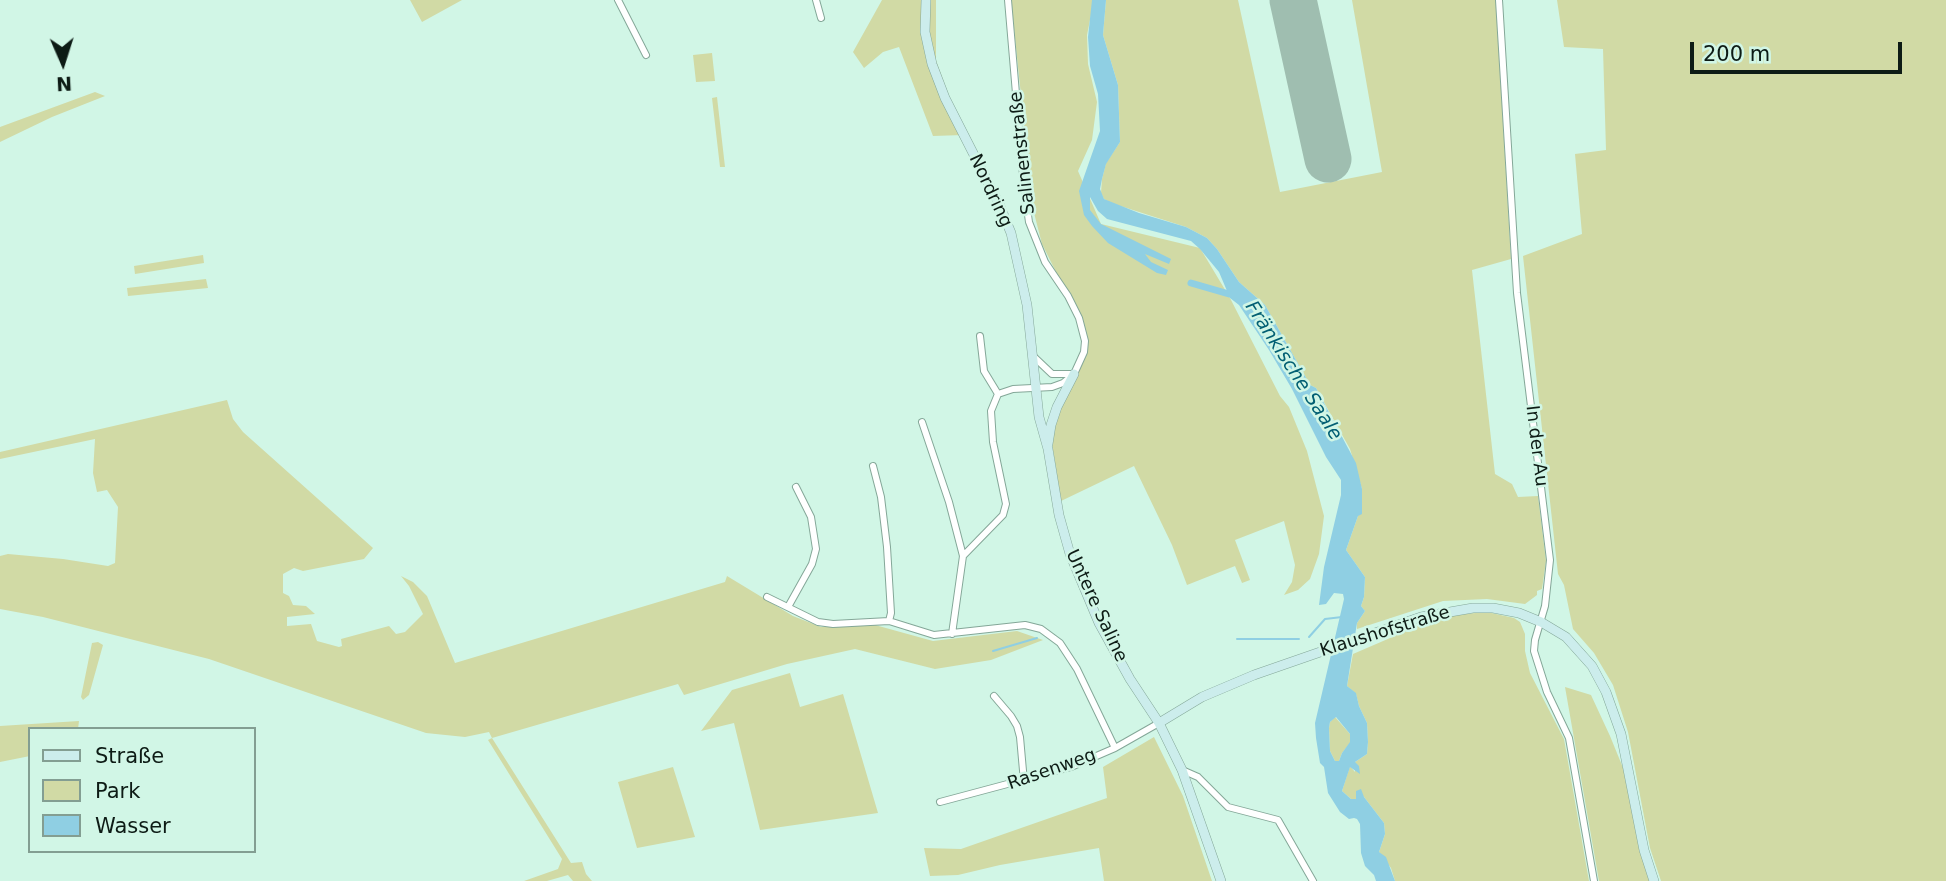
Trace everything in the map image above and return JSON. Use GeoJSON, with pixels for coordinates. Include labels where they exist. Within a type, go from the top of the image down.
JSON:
{"type":"FeatureCollection","features":[{"type":"Feature","properties":{"kind":"main road","name":"Nordring"},"geometry":{"type":"LineString","coordinates":[[926,0],[925,32],[932,64],[945,98],[1011,233],[1025,293],[1036,388]]}},
{"type":"Feature","properties":{"kind":"main road"},"geometry":{"type":"LineString","coordinates":[[1048,449],[1051,425],[1074,374]]}},
{"type":"Feature","properties":{"kind":"main road","name":"Untere Saline"},"geometry":{"type":"LineString","coordinates":[[1036,388],[1039,417],[1048,449],[1059,515],[1070,554],[1099,623],[1158,723],[1182,770],[1221,881]]}},
{"type":"Feature","properties":{"kind":"main road","name":"Klaushofstraße"},"geometry":{"type":"LineString","coordinates":[[1158,723],[1202,697],[1297,660],[1422,617],[1450,610],[1493,608],[1519,613],[1566,637],[1601,681],[1621,734],[1644,850],[1654,881]]}},
{"type":"Feature","properties":{"kind":"street"},"geometry":{"type":"LineString","coordinates":[[618,0],[646,55]]}},
{"type":"Feature","properties":{"kind":"street"},"geometry":{"type":"LineString","coordinates":[[816,0],[821,18]]}},
{"type":"Feature","properties":{"kind":"street","name":"Salinenstraße"},"geometry":{"type":"LineString","coordinates":[[1008,0],[1026,202],[1038,247],[1079,318],[1085,341],[1084,352],[1074,374]]}},
{"type":"Feature","properties":{"kind":"street","name":"In der Au"},"geometry":{"type":"LineString","coordinates":[[1499,0],[1517,293],[1550,560],[1545,606],[1534,651],[1547,692],[1569,738],[1594,881]]}},
{"type":"Feature","properties":{"kind":"street"},"geometry":{"type":"LineString","coordinates":[[980,336],[984,371],[998,394]]}},
{"type":"Feature","properties":{"kind":"street"},"geometry":{"type":"LineString","coordinates":[[1033,356],[1052,374],[1074,374]]}},
{"type":"Feature","properties":{"kind":"street"},"geometry":{"type":"LineString","coordinates":[[963,556],[1003,515],[1006,504],[993,442],[991,411],[998,394],[1013,389],[1052,387],[1063,383],[1074,374]]}},
{"type":"Feature","properties":{"kind":"street"},"geometry":{"type":"LineString","coordinates":[[922,422],[949,502],[963,556],[952,634]]}},
{"type":"Feature","properties":{"kind":"street"},"geometry":{"type":"LineString","coordinates":[[873,466],[881,497],[887,547],[891,613],[889,621]]}},
{"type":"Feature","properties":{"kind":"street"},"geometry":{"type":"LineString","coordinates":[[788,607],[812,564],[816,549],[811,517],[796,487]]}},
{"type":"Feature","properties":{"kind":"street"},"geometry":{"type":"LineString","coordinates":[[767,597],[818,622],[889,621],[934,635],[1025,625],[1041,629],[1060,643],[1077,669],[1115,748]]}},
{"type":"Feature","properties":{"kind":"street"},"geometry":{"type":"LineString","coordinates":[[994,696],[1017,726],[1024,782]]}},
{"type":"Feature","properties":{"kind":"street","name":"Rasenweg"},"geometry":{"type":"LineString","coordinates":[[940,802],[1024,782],[1071,767],[1115,748],[1158,723]]}},
{"type":"Feature","properties":{"kind":"street"},"geometry":{"type":"LineString","coordinates":[[1182,770],[1198,777],[1228,807],[1278,820],[1313,881]]}},
{"type":"Feature","properties":{"kind":"green space"},"geometry":{"type":"Polygon","coordinates":[[[410,0],[462,0],[422,22],[410,0]]]}},
{"type":"Feature","properties":{"kind":"green space"},"geometry":{"type":"Polygon","coordinates":[[[882,0],[936,0],[936,61],[963,135],[933,136],[899,47],[883,52],[864,68],[853,52],[882,0]]]}},
{"type":"Feature","properties":{"kind":"green space"},"geometry":{"type":"Polygon","coordinates":[[[1011,0],[1094,0],[1087,35],[1088,64],[1097,102],[1092,140],[1078,171],[1101,224],[1200,248],[1230,298],[1280,396],[1289,407],[1307,451],[1324,516],[1319,554],[1310,579],[1298,590],[1284,595],[1292,582],[1295,565],[1284,521],[1235,540],[1250,580],[1242,583],[1235,566],[1187,585],[1172,545],[1134,466],[1061,501],[1050,431],[1084,352],[1076,312],[1042,244],[1033,209],[1011,0]]]}},
{"type":"Feature","properties":{"kind":"green space"},"geometry":{"type":"Polygon","coordinates":[[[1106,0],[1238,0],[1280,192],[1382,172],[1352,0],[1496,0],[1511,259],[1472,270],[1495,474],[1512,484],[1518,497],[1538,496],[1546,561],[1542,589],[1525,604],[1487,599],[1443,601],[1357,629],[1357,623],[1365,611],[1361,606],[1365,577],[1346,550],[1358,516],[1362,489],[1350,449],[1316,388],[1310,385],[1265,305],[1239,282],[1207,238],[1186,227],[1111,203],[1104,199],[1101,193],[1106,163],[1120,142],[1118,85],[1103,35],[1106,0]]]}},
{"type":"Feature","properties":{"kind":"green space"},"geometry":{"type":"Polygon","coordinates":[[[1557,0],[1946,0],[1946,881],[1661,881],[1650,848],[1628,732],[1613,685],[1594,653],[1573,629],[1564,585],[1558,574],[1523,256],[1582,234],[1575,154],[1606,150],[1603,49],[1564,47],[1557,0]]]}},
{"type":"Feature","properties":{"kind":"green space"},"geometry":{"type":"Polygon","coordinates":[[[712,53],[715,81],[696,82],[693,55],[712,53]]]}},
{"type":"Feature","properties":{"kind":"green space"},"geometry":{"type":"Polygon","coordinates":[[[95,92],[105,96],[0,142],[0,127],[95,92]]]}},
{"type":"Feature","properties":{"kind":"green space"},"geometry":{"type":"Polygon","coordinates":[[[717,97],[725,167],[720,167],[712,98],[717,97]]]}},
{"type":"Feature","properties":{"kind":"green space"},"geometry":{"type":"Polygon","coordinates":[[[203,255],[204,263],[135,274],[134,266],[203,255]]]}},
{"type":"Feature","properties":{"kind":"green space"},"geometry":{"type":"Polygon","coordinates":[[[206,279],[208,288],[128,296],[127,288],[206,279]]]}},
{"type":"Feature","properties":{"kind":"green space"},"geometry":{"type":"Polygon","coordinates":[[[227,400],[233,419],[243,432],[373,548],[364,559],[303,571],[294,568],[283,574],[283,593],[289,596],[293,605],[306,606],[315,614],[287,617],[287,626],[311,624],[317,641],[339,647],[342,646],[341,639],[389,626],[396,634],[405,632],[423,614],[401,576],[413,582],[427,596],[455,663],[725,582],[727,576],[793,616],[821,627],[875,625],[933,641],[1017,631],[1043,640],[991,660],[935,669],[855,649],[787,664],[684,695],[678,684],[492,738],[489,732],[465,737],[426,733],[209,659],[43,617],[0,609],[0,556],[8,554],[63,559],[108,566],[115,563],[118,507],[107,490],[97,492],[93,473],[95,439],[0,459],[0,452],[227,400]]]}},
{"type":"Feature","properties":{"kind":"green space"},"geometry":{"type":"Polygon","coordinates":[[[1487,612],[1514,618],[1520,622],[1525,634],[1525,651],[1530,673],[1564,739],[1589,881],[1395,881],[1391,868],[1379,852],[1385,834],[1384,823],[1364,797],[1356,791],[1356,799],[1351,799],[1342,791],[1350,766],[1355,772],[1355,762],[1367,754],[1368,742],[1367,723],[1356,694],[1347,686],[1353,654],[1441,616],[1487,612]]]}},
{"type":"Feature","properties":{"kind":"green space"},"geometry":{"type":"Polygon","coordinates":[[[92,643],[103,645],[89,695],[83,700],[81,697],[92,643]]]}},
{"type":"Feature","properties":{"kind":"green space"},"geometry":{"type":"Polygon","coordinates":[[[790,673],[800,707],[843,694],[878,813],[760,830],[734,723],[701,731],[732,690],[790,673]]]}},
{"type":"Feature","properties":{"kind":"green space"},"geometry":{"type":"Polygon","coordinates":[[[1565,687],[1591,695],[1610,736],[1628,780],[1651,881],[1599,881],[1565,687]]]}},
{"type":"Feature","properties":{"kind":"green space"},"geometry":{"type":"Polygon","coordinates":[[[1335,717],[1350,734],[1350,743],[1339,761],[1335,761],[1330,751],[1329,728],[1335,717]]]}},
{"type":"Feature","properties":{"kind":"green space"},"geometry":{"type":"Polygon","coordinates":[[[79,721],[78,727],[28,727],[28,756],[0,762],[0,726],[79,721]]]}},
{"type":"Feature","properties":{"kind":"green space"},"geometry":{"type":"Polygon","coordinates":[[[1154,737],[1183,796],[1212,881],[1104,881],[1099,848],[958,875],[930,876],[924,848],[961,849],[1107,798],[1103,767],[1154,737]]]}},
{"type":"Feature","properties":{"kind":"green space"},"geometry":{"type":"Polygon","coordinates":[[[492,738],[571,863],[582,862],[592,881],[573,881],[568,875],[547,881],[524,881],[558,869],[562,859],[488,740],[492,738]]]}},
{"type":"Feature","properties":{"kind":"green space"},"geometry":{"type":"Polygon","coordinates":[[[673,767],[695,837],[637,848],[618,782],[673,767]]]}},
{"type":"Feature","properties":{"kind":"water","name":"Fränkische Saale"},"geometry":{"type":"Polygon","coordinates":[[[1092,0],[1106,0],[1103,35],[1118,85],[1120,142],[1106,164],[1100,189],[1104,199],[1186,227],[1207,238],[1239,282],[1265,305],[1310,385],[1316,388],[1356,463],[1362,489],[1362,514],[1358,516],[1346,550],[1365,577],[1361,606],[1365,611],[1357,623],[1347,686],[1356,693],[1367,723],[1368,742],[1367,754],[1355,762],[1359,766],[1360,774],[1350,767],[1342,791],[1351,799],[1356,799],[1356,791],[1361,789],[1384,823],[1385,834],[1379,852],[1386,857],[1395,881],[1376,881],[1365,866],[1361,853],[1360,824],[1357,819],[1349,819],[1340,812],[1328,793],[1316,738],[1315,723],[1344,599],[1343,594],[1334,593],[1326,604],[1319,605],[1324,567],[1341,495],[1341,480],[1269,350],[1239,305],[1230,298],[1219,272],[1200,249],[1191,241],[1107,219],[1098,211],[1090,197],[1090,210],[1101,224],[1171,259],[1169,264],[1145,254],[1151,262],[1168,270],[1166,275],[1157,273],[1108,243],[1084,215],[1079,191],[1100,131],[1098,94],[1090,66],[1088,37],[1092,0]],[[1336,717],[1330,722],[1330,751],[1335,761],[1339,761],[1350,742],[1350,734],[1336,717]]]}},
{"type":"Feature","properties":{"kind":"waterway"},"geometry":{"type":"LineString","coordinates":[[1191,283],[1229,294]]}},
{"type":"Feature","properties":{"kind":"waterway"},"geometry":{"type":"LineString","coordinates":[[1309,637],[1325,619],[1342,617]]}},
{"type":"Feature","properties":{"kind":"waterway"},"geometry":{"type":"LineString","coordinates":[[993,651],[1037,638]]}},
{"type":"Feature","properties":{"kind":"waterway"},"geometry":{"type":"LineString","coordinates":[[1237,639],[1299,639]]}},
{"type":"Feature","properties":{"kind":"runway"},"geometry":{"type":"LineString","coordinates":[[1293,0],[1328,159]]}}]}
